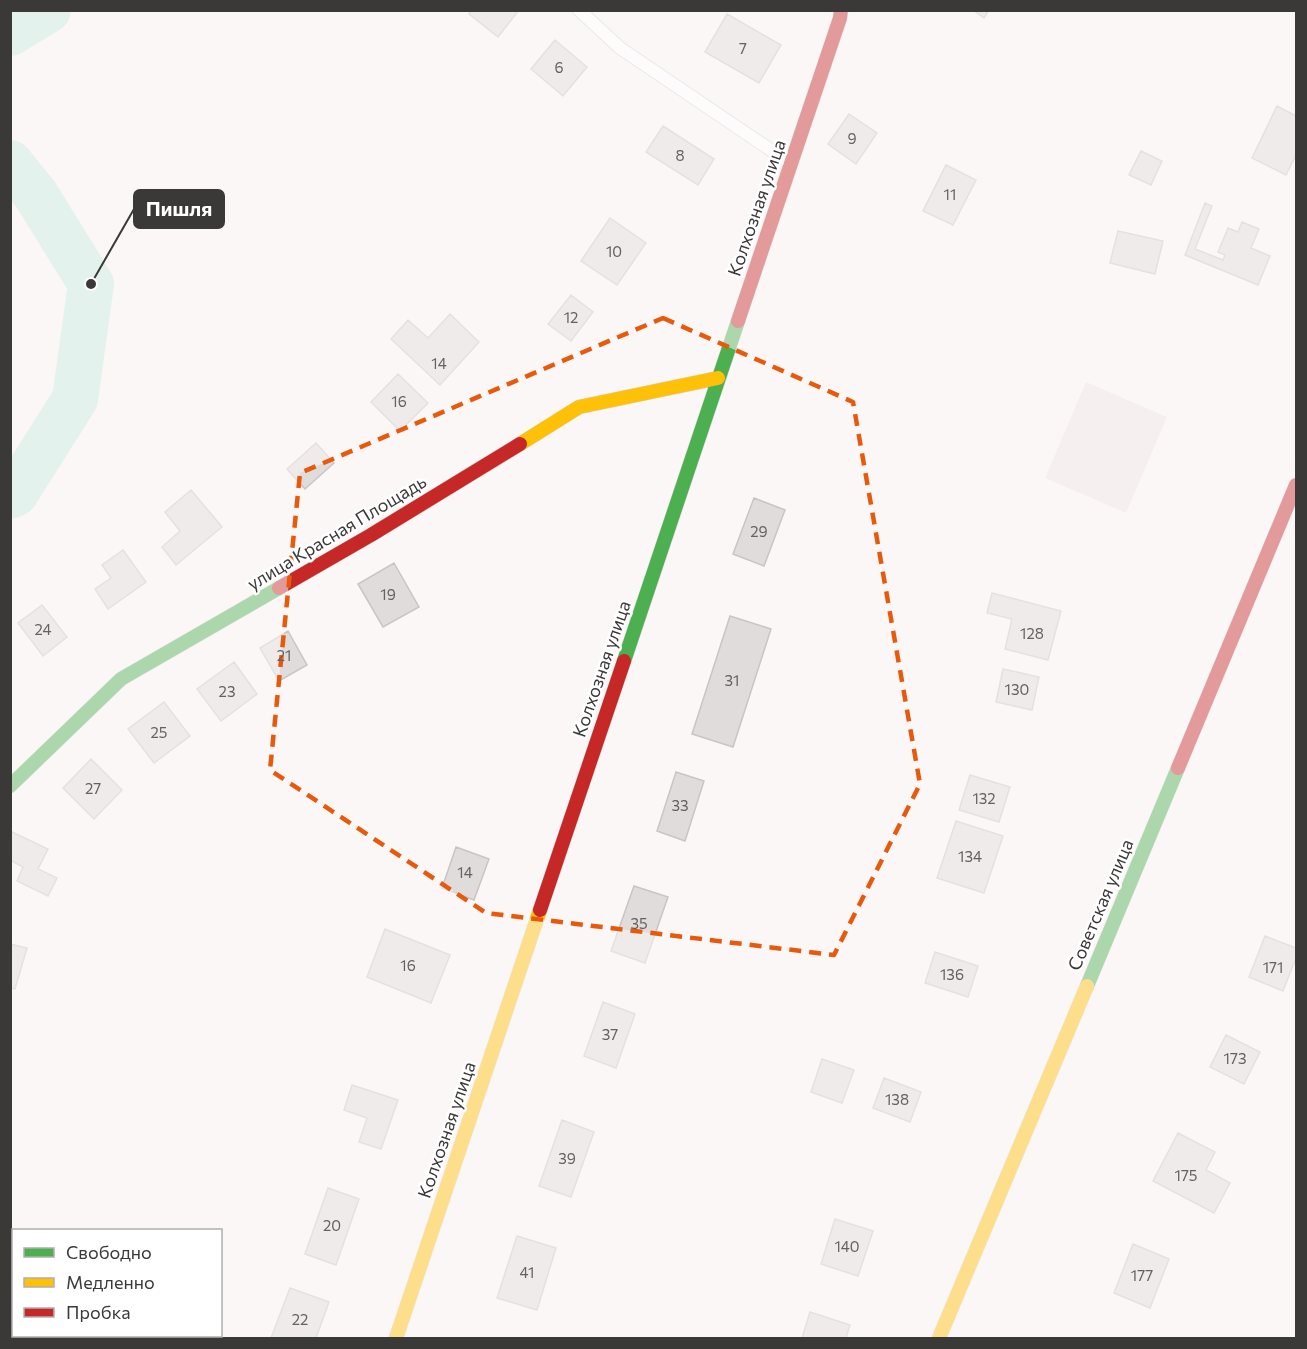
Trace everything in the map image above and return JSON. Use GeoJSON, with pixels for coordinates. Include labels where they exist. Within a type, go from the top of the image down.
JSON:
{"type":"FeatureCollection","features":[{"type":"Feature","properties":{"kind":"street","name":"Колхозная улица"},"geometry":{"type":"LineString","coordinates":[[396,1338],[841,10]]}},
{"type":"Feature","properties":{"kind":"street","name":"улица Красная Площадь"},"geometry":{"type":"LineString","coordinates":[[10,786],[121,679],[371,535],[579,407],[718,378]]}},
{"type":"Feature","properties":{"kind":"street","name":"Советская улица"},"geometry":{"type":"LineString","coordinates":[[939,1338],[1296,485]]}},
{"type":"Feature","properties":{"kind":"lane"},"geometry":{"type":"LineString","coordinates":[[579,10],[620,48],[791,164]]}},
{"type":"Feature","properties":{"kind":"highlighted area"},"geometry":{"type":"Polygon","coordinates":[[[663,318],[853,402],[920,784],[834,955],[486,913],[270,770],[300,473],[663,318]]]}},
{"type":"Feature","properties":{"kind":"shaded area"},"geometry":{"type":"Polygon","coordinates":[[[1086,382],[1167,417],[1126,513],[1045,478],[1086,382]]]}},
{"type":"Feature","properties":{"kind":"building"},"geometry":{"type":"Polygon","coordinates":[[[471,10],[519,10],[498,37],[469,14],[471,10]]]}},
{"type":"Feature","properties":{"kind":"building"},"geometry":{"type":"Polygon","coordinates":[[[973,10],[989,10],[984,18],[973,10]]]}},
{"type":"Feature","properties":{"kind":"building"},"geometry":{"type":"Polygon","coordinates":[[[727,14],[781,45],[759,83],[705,52],[727,14]]]}},
{"type":"Feature","properties":{"kind":"building"},"geometry":{"type":"Polygon","coordinates":[[[555,40],[587,67],[563,96],[531,69],[555,40]]]}},
{"type":"Feature","properties":{"kind":"building"},"geometry":{"type":"Polygon","coordinates":[[[1277,106],[1296,116],[1296,155],[1286,175],[1252,158],[1277,106]]]}},
{"type":"Feature","properties":{"kind":"building"},"geometry":{"type":"Polygon","coordinates":[[[849,114],[877,133],[856,164],[828,144],[849,114]]]}},
{"type":"Feature","properties":{"kind":"building"},"geometry":{"type":"Polygon","coordinates":[[[663,126],[714,159],[698,185],[646,152],[663,126]]]}},
{"type":"Feature","properties":{"kind":"building"},"geometry":{"type":"Polygon","coordinates":[[[1141,151],[1162,161],[1151,185],[1129,175],[1141,151]]]}},
{"type":"Feature","properties":{"kind":"building"},"geometry":{"type":"Polygon","coordinates":[[[946,165],[976,180],[953,225],[923,211],[946,165]]]}},
{"type":"Feature","properties":{"kind":"building"},"geometry":{"type":"Polygon","coordinates":[[[1205,203],[1212,206],[1195,249],[1223,260],[1225,255],[1218,252],[1228,228],[1238,232],[1242,222],[1259,229],[1251,248],[1270,256],[1258,285],[1185,255],[1205,203]]]}},
{"type":"Feature","properties":{"kind":"building"},"geometry":{"type":"Polygon","coordinates":[[[610,218],[646,243],[617,285],[581,261],[610,218]]]}},
{"type":"Feature","properties":{"kind":"building"},"geometry":{"type":"Polygon","coordinates":[[[1118,231],[1163,241],[1155,274],[1110,263],[1118,231]]]}},
{"type":"Feature","properties":{"kind":"building"},"geometry":{"type":"Polygon","coordinates":[[[571,295],[593,312],[571,341],[548,324],[571,295]]]}},
{"type":"Feature","properties":{"kind":"building"},"geometry":{"type":"Polygon","coordinates":[[[450,314],[479,342],[440,385],[391,339],[408,320],[428,338],[450,314]]]}},
{"type":"Feature","properties":{"kind":"building"},"geometry":{"type":"Polygon","coordinates":[[[398,374],[428,403],[400,431],[371,402],[398,374]]]}},
{"type":"Feature","properties":{"kind":"building"},"geometry":{"type":"Polygon","coordinates":[[[316,443],[334,463],[305,489],[287,469],[316,443]]]}},
{"type":"Feature","properties":{"kind":"building"},"geometry":{"type":"Polygon","coordinates":[[[191,490],[222,527],[176,565],[162,547],[180,531],[165,512],[191,490]]]}},
{"type":"Feature","properties":{"kind":"building"},"geometry":{"type":"Polygon","coordinates":[[[754,498],[785,510],[764,566],[733,554],[754,498]]]}},
{"type":"Feature","properties":{"kind":"building"},"geometry":{"type":"Polygon","coordinates":[[[123,550],[146,582],[108,609],[95,589],[111,578],[102,565],[123,550]]]}},
{"type":"Feature","properties":{"kind":"building"},"geometry":{"type":"Polygon","coordinates":[[[394,563],[419,607],[383,627],[358,584],[394,563]]]}},
{"type":"Feature","properties":{"kind":"building"},"geometry":{"type":"Polygon","coordinates":[[[992,593],[1061,611],[1048,660],[1005,649],[1012,619],[987,613],[992,593]]]}},
{"type":"Feature","properties":{"kind":"building"},"geometry":{"type":"Polygon","coordinates":[[[42,605],[67,637],[43,656],[18,623],[42,605]]]}},
{"type":"Feature","properties":{"kind":"building"},"geometry":{"type":"Polygon","coordinates":[[[730,616],[771,629],[733,747],[692,734],[730,616]]]}},
{"type":"Feature","properties":{"kind":"building"},"geometry":{"type":"Polygon","coordinates":[[[288,631],[307,665],[279,681],[260,648],[288,631]]]}},
{"type":"Feature","properties":{"kind":"building"},"geometry":{"type":"Polygon","coordinates":[[[234,662],[257,694],[221,721],[197,689],[234,662]]]}},
{"type":"Feature","properties":{"kind":"building"},"geometry":{"type":"Polygon","coordinates":[[[1003,669],[1039,677],[1032,710],[996,702],[1003,669]]]}},
{"type":"Feature","properties":{"kind":"building"},"geometry":{"type":"Polygon","coordinates":[[[164,702],[190,736],[154,763],[128,729],[164,702]]]}},
{"type":"Feature","properties":{"kind":"building"},"geometry":{"type":"Polygon","coordinates":[[[91,759],[122,790],[94,819],[63,788],[91,759]]]}},
{"type":"Feature","properties":{"kind":"building"},"geometry":{"type":"Polygon","coordinates":[[[676,772],[704,781],[685,841],[657,831],[676,772]]]}},
{"type":"Feature","properties":{"kind":"building"},"geometry":{"type":"Polygon","coordinates":[[[970,775],[1010,787],[999,822],[959,810],[970,775]]]}},
{"type":"Feature","properties":{"kind":"building"},"geometry":{"type":"Polygon","coordinates":[[[956,821],[1003,836],[984,893],[937,878],[956,821]]]}},
{"type":"Feature","properties":{"kind":"building"},"geometry":{"type":"Polygon","coordinates":[[[10,831],[48,849],[38,869],[57,878],[48,896],[17,881],[23,867],[10,860],[10,831]]]}},
{"type":"Feature","properties":{"kind":"building"},"geometry":{"type":"Polygon","coordinates":[[[456,847],[489,859],[474,900],[442,888],[456,847]]]}},
{"type":"Feature","properties":{"kind":"building"},"geometry":{"type":"Polygon","coordinates":[[[634,886],[668,897],[645,963],[611,951],[634,886]]]}},
{"type":"Feature","properties":{"kind":"building"},"geometry":{"type":"Polygon","coordinates":[[[385,929],[450,955],[431,1003],[367,977],[385,929]]]}},
{"type":"Feature","properties":{"kind":"building"},"geometry":{"type":"Polygon","coordinates":[[[1265,936],[1296,948],[1296,958],[1283,991],[1249,977],[1265,936]]]}},
{"type":"Feature","properties":{"kind":"building"},"geometry":{"type":"Polygon","coordinates":[[[10,944],[27,948],[15,989],[10,988],[10,944]]]}},
{"type":"Feature","properties":{"kind":"building"},"geometry":{"type":"Polygon","coordinates":[[[935,952],[978,966],[968,997],[925,983],[935,952]]]}},
{"type":"Feature","properties":{"kind":"building"},"geometry":{"type":"Polygon","coordinates":[[[603,1002],[635,1014],[616,1068],[584,1056],[603,1002]]]}},
{"type":"Feature","properties":{"kind":"building"},"geometry":{"type":"Polygon","coordinates":[[[1226,1035],[1260,1052],[1244,1084],[1210,1067],[1226,1035]]]}},
{"type":"Feature","properties":{"kind":"building"},"geometry":{"type":"Polygon","coordinates":[[[822,1059],[854,1070],[842,1103],[811,1092],[822,1059]]]}},
{"type":"Feature","properties":{"kind":"building"},"geometry":{"type":"Polygon","coordinates":[[[884,1078],[921,1092],[910,1122],[873,1108],[884,1078]]]}},
{"type":"Feature","properties":{"kind":"building"},"geometry":{"type":"Polygon","coordinates":[[[352,1085],[398,1100],[381,1149],[359,1142],[367,1118],[344,1110],[352,1085]]]}},
{"type":"Feature","properties":{"kind":"building"},"geometry":{"type":"Polygon","coordinates":[[[562,1120],[594,1132],[571,1197],[539,1186],[562,1120]]]}},
{"type":"Feature","properties":{"kind":"building"},"geometry":{"type":"Polygon","coordinates":[[[1178,1133],[1215,1152],[1206,1170],[1230,1183],[1214,1213],[1153,1181],[1178,1133]]]}},
{"type":"Feature","properties":{"kind":"building"},"geometry":{"type":"Polygon","coordinates":[[[328,1188],[359,1199],[336,1265],[305,1254],[328,1188]]]}},
{"type":"Feature","properties":{"kind":"building"},"geometry":{"type":"Polygon","coordinates":[[[835,1219],[873,1231],[858,1276],[821,1264],[835,1219]]]}},
{"type":"Feature","properties":{"kind":"building"},"geometry":{"type":"Polygon","coordinates":[[[517,1236],[556,1248],[537,1310],[497,1298],[517,1236]]]}},
{"type":"Feature","properties":{"kind":"building"},"geometry":{"type":"Polygon","coordinates":[[[1133,1244],[1169,1259],[1150,1308],[1114,1293],[1133,1244]]]}},
{"type":"Feature","properties":{"kind":"building"},"geometry":{"type":"Polygon","coordinates":[[[290,1288],[329,1302],[316,1338],[271,1338],[290,1288]]]}},
{"type":"Feature","properties":{"kind":"building"},"geometry":{"type":"Polygon","coordinates":[[[810,1312],[850,1325],[846,1338],[802,1338],[810,1312]]]}},
{"type":"Feature","properties":{"kind":"building"},"geometry":{"type":"Polygon","coordinates":[[[100,1337],[104,1338],[57,1338],[100,1337]]]}},
{"type":"Feature","properties":{"kind":"waterway"},"geometry":{"type":"LineString","coordinates":[[10,33],[48,10]]}},
{"type":"Feature","properties":{"kind":"waterway"},"geometry":{"type":"LineString","coordinates":[[10,163],[36,195],[91,284],[75,399],[15,494],[10,496]]}},
{"type":"Feature","properties":{"kind":"traffic: fast"},"geometry":{"type":"LineString","coordinates":[[624,661],[738,321]]}},
{"type":"Feature","properties":{"kind":"traffic: fast"},"geometry":{"type":"LineString","coordinates":[[10,786],[121,679],[279,588]]}},
{"type":"Feature","properties":{"kind":"traffic: fast"},"geometry":{"type":"LineString","coordinates":[[1087,986],[1178,768]]}},
{"type":"Feature","properties":{"kind":"traffic: slow"},"geometry":{"type":"LineString","coordinates":[[520,444],[579,407],[718,378]]}},
{"type":"Feature","properties":{"kind":"traffic: slow"},"geometry":{"type":"LineString","coordinates":[[396,1338],[540,910]]}},
{"type":"Feature","properties":{"kind":"traffic: slow"},"geometry":{"type":"LineString","coordinates":[[939,1338],[1087,986]]}},
{"type":"Feature","properties":{"kind":"traffic: jam"},"geometry":{"type":"LineString","coordinates":[[738,321],[841,10]]}},
{"type":"Feature","properties":{"kind":"traffic: jam"},"geometry":{"type":"LineString","coordinates":[[279,588],[520,444]]}},
{"type":"Feature","properties":{"kind":"traffic: jam"},"geometry":{"type":"LineString","coordinates":[[1178,768],[1296,485]]}},
{"type":"Feature","properties":{"kind":"traffic: jam"},"geometry":{"type":"LineString","coordinates":[[540,910],[624,661]]}},
{"type":"Feature","properties":{"kind":"place","name":"Пишля"},"geometry":{"type":"Point","coordinates":[91,284]}}]}
